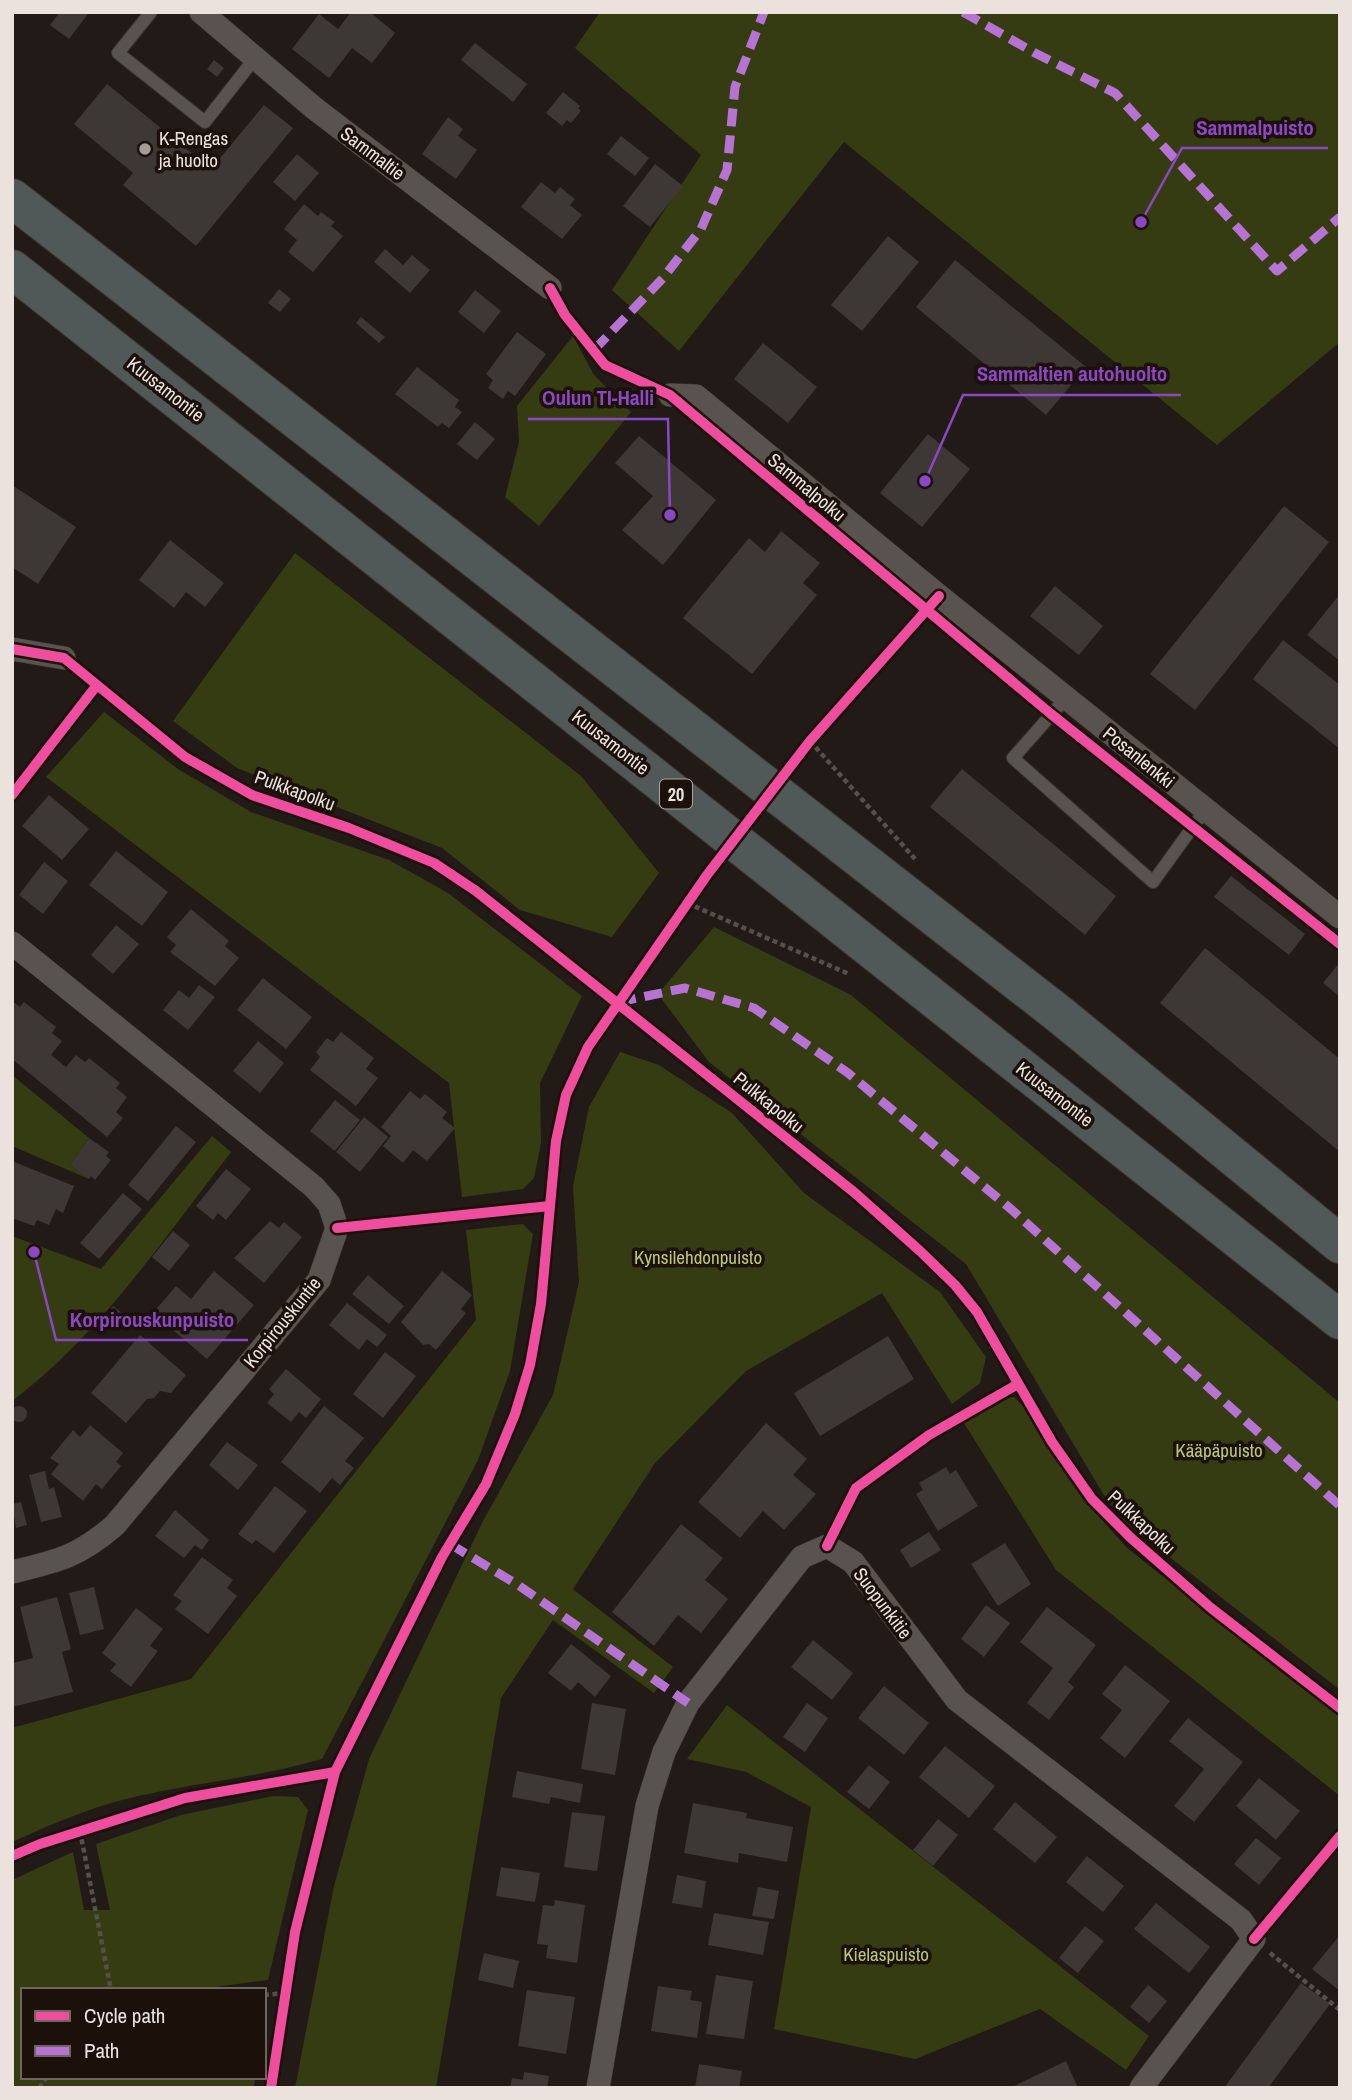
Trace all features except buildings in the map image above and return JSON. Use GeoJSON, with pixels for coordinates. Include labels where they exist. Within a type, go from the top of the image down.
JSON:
{"type":"FeatureCollection","features":[{"type":"Feature","properties":{"kind":"highway"},"geometry":{"type":"LineString","coordinates":[[12,198],[1059,1014],[1340,1244]]}},
{"type":"Feature","properties":{"kind":"highway","name":"Kuusamontie"},"geometry":{"type":"LineString","coordinates":[[12,269],[1340,1320]]}},
{"type":"Feature","properties":{"kind":"street","name":"Sammaltie"},"geometry":{"type":"LineString","coordinates":[[201,12],[325,117],[551,288]]}},
{"type":"Feature","properties":{"kind":"street","name":"Sammalpolku"},"geometry":{"type":"LineString","coordinates":[[670,395],[696,396],[939,596]]}},
{"type":"Feature","properties":{"kind":"street","name":"Posanlenkki"},"geometry":{"type":"LineString","coordinates":[[939,596],[1340,918]]}},
{"type":"Feature","properties":{"kind":"street"},"geometry":{"type":"LineString","coordinates":[[12,649],[64,658]]}},
{"type":"Feature","properties":{"kind":"street","name":"Korpirouskuntie"},"geometry":{"type":"LineString","coordinates":[[12,943],[314,1187],[329,1204],[337,1228],[319,1280],[114,1525],[91,1546],[67,1559],[12,1572]]}},
{"type":"Feature","properties":{"kind":"street","name":"Suopunkitie"},"geometry":{"type":"LineString","coordinates":[[598,2088],[647,1806],[664,1752],[688,1703],[802,1557],[827,1546],[853,1562],[957,1700],[1241,1920],[1254,1939]]}},
{"type":"Feature","properties":{"kind":"street"},"geometry":{"type":"LineString","coordinates":[[1141,2088],[1254,1939]]}},
{"type":"Feature","properties":{"kind":"lane"},"geometry":{"type":"LineString","coordinates":[[151,12],[118,53],[205,122],[256,58]]}},
{"type":"Feature","properties":{"kind":"lane"},"geometry":{"type":"LineString","coordinates":[[1066,698],[1013,758],[1153,882],[1205,810]]}},
{"type":"Feature","properties":{"kind":"path"},"geometry":{"type":"LineString","coordinates":[[819,731],[807,745],[921,865]]}},
{"type":"Feature","properties":{"kind":"path"},"geometry":{"type":"LineString","coordinates":[[679,914],[690,899],[858,978]]}},
{"type":"Feature","properties":{"kind":"path"},"geometry":{"type":"LineString","coordinates":[[67,1836],[93,1827]]}},
{"type":"Feature","properties":{"kind":"path"},"geometry":{"type":"LineString","coordinates":[[80,1831],[111,1988]]}},
{"type":"Feature","properties":{"kind":"path"},"geometry":{"type":"LineString","coordinates":[[1254,1939],[1340,2010]]}},
{"type":"Feature","properties":{"kind":"path"},"geometry":{"type":"LineString","coordinates":[[283,2006],[287,1981]]}},
{"type":"Feature","properties":{"kind":"path"},"geometry":{"type":"LineString","coordinates":[[266,1995],[285,1993]]}},
{"type":"Feature","properties":{"kind":"green space"},"geometry":{"type":"Polygon","coordinates":[[[600,12],[1340,12],[1340,342],[1217,445],[844,142],[679,351],[612,290],[701,155],[575,48],[600,12]]]}},
{"type":"Feature","properties":{"kind":"green space"},"geometry":{"type":"Polygon","coordinates":[[[573,336],[594,375],[631,412],[539,526],[505,497],[519,442],[517,406],[573,336]]]}},
{"type":"Feature","properties":{"kind":"green space"},"geometry":{"type":"Polygon","coordinates":[[[295,553],[581,776],[659,873],[612,937],[520,910],[442,848],[237,768],[173,721],[295,553]]]}},
{"type":"Feature","properties":{"kind":"green space"},"geometry":{"type":"Polygon","coordinates":[[[104,712],[178,769],[251,812],[389,860],[448,893],[582,996],[540,1083],[541,1143],[534,1178],[523,1189],[462,1197],[449,1083],[46,777],[104,712]]]}},
{"type":"Feature","properties":{"kind":"green space","name":"Kääpäpuisto"},"geometry":{"type":"Polygon","coordinates":[[[714,927],[851,995],[1340,1403],[1340,1690],[1126,1523],[1105,1497],[966,1264],[709,1062],[658,994],[714,927]]]}},
{"type":"Feature","properties":{"kind":"green space","name":"Kynsilehdonpuisto"},"geometry":{"type":"Polygon","coordinates":[[[620,1052],[659,1065],[732,1113],[804,1193],[940,1292],[986,1357],[980,1383],[952,1404],[882,1293],[746,1371],[655,1463],[573,1589],[673,1667],[654,1693],[553,1620],[501,1698],[436,2088],[295,2088],[334,1886],[369,1759],[483,1521],[553,1395],[579,1282],[573,1186],[589,1107],[620,1052]]]}},
{"type":"Feature","properties":{"kind":"green space"},"geometry":{"type":"Polygon","coordinates":[[[12,1075],[89,1138],[70,1165],[89,1179],[12,1146],[12,1075]]]}},
{"type":"Feature","properties":{"kind":"green space"},"geometry":{"type":"Polygon","coordinates":[[[212,1136],[231,1152],[102,1316],[44,1375],[12,1401],[12,1236],[101,1269],[212,1136]]]}},
{"type":"Feature","properties":{"kind":"green space"},"geometry":{"type":"Polygon","coordinates":[[[523,1224],[533,1234],[510,1371],[478,1460],[322,1759],[122,1800],[80,1813],[12,1842],[12,1728],[191,1679],[476,1320],[466,1230],[523,1224]]]}},
{"type":"Feature","properties":{"kind":"green space"},"geometry":{"type":"Polygon","coordinates":[[[1014,1397],[1026,1409],[1085,1501],[1127,1548],[1340,1717],[1340,1796],[1056,1570],[964,1423],[1006,1398],[1014,1397]]]}},
{"type":"Feature","properties":{"kind":"green space","name":"Kielaspuisto"},"geometry":{"type":"Polygon","coordinates":[[[727,1705],[1149,2036],[1126,2070],[1040,2009],[915,2059],[774,2029],[811,1807],[746,1772],[687,1759],[727,1705]]]}},
{"type":"Feature","properties":{"kind":"green space"},"geometry":{"type":"Polygon","coordinates":[[[273,1796],[298,1797],[308,1810],[268,1980],[208,1988],[21,1988],[21,2079],[255,2079],[254,2088],[12,2088],[12,1880],[73,1852],[84,1910],[110,1910],[96,1844],[181,1815],[273,1796]]]}},
{"type":"Feature","properties":{"kind":"marked path"},"geometry":{"type":"LineString","coordinates":[[594,350],[663,278],[701,229],[727,170],[735,87],[764,12]]}},
{"type":"Feature","properties":{"kind":"marked path"},"geometry":{"type":"LineString","coordinates":[[963,12],[1035,53],[1115,93],[1277,271],[1340,217]]}},
{"type":"Feature","properties":{"kind":"marked path"},"geometry":{"type":"LineString","coordinates":[[618,1002],[685,988],[754,1008],[848,1073],[1012,1210],[1340,1506]]}},
{"type":"Feature","properties":{"kind":"marked path"},"geometry":{"type":"LineString","coordinates":[[450,1544],[518,1585],[688,1703]]}},
{"type":"Feature","properties":{"kind":"cycle path"},"geometry":{"type":"LineString","coordinates":[[550,288],[565,315],[605,365],[670,395],[1051,714],[1340,944]]}},
{"type":"Feature","properties":{"kind":"cycle path"},"geometry":{"type":"LineString","coordinates":[[271,2088],[295,1932],[335,1772],[442,1557],[486,1484],[515,1414],[530,1365],[541,1304],[556,1141],[566,1095],[588,1047],[707,875],[810,741],[939,596]]}},
{"type":"Feature","properties":{"kind":"cycle path","name":"Pulkkapolku"},"geometry":{"type":"LineString","coordinates":[[12,649],[64,658],[185,757],[252,795],[349,828],[434,863],[476,891],[617,1003],[855,1193],[955,1285],[977,1312],[1052,1442],[1092,1499],[1131,1538],[1211,1608],[1340,1708]]}},
{"type":"Feature","properties":{"kind":"cycle path"},"geometry":{"type":"LineString","coordinates":[[12,795],[97,685]]}},
{"type":"Feature","properties":{"kind":"cycle path"},"geometry":{"type":"LineString","coordinates":[[337,1228],[550,1206]]}},
{"type":"Feature","properties":{"kind":"cycle path"},"geometry":{"type":"LineString","coordinates":[[827,1546],[856,1488],[929,1435],[1018,1384]]}},
{"type":"Feature","properties":{"kind":"cycle path"},"geometry":{"type":"LineString","coordinates":[[12,1856],[40,1844],[185,1798],[335,1772]]}},
{"type":"Feature","properties":{"kind":"cycle path"},"geometry":{"type":"LineString","coordinates":[[1254,1939],[1340,1836]]}},
{"type":"Feature","properties":{"kind":"place","name":"K-Rengas ja huolto"},"geometry":{"type":"Point","coordinates":[145,149]}},
{"type":"Feature","properties":{"kind":"place","name":"Sammalpuisto"},"geometry":{"type":"Point","coordinates":[1141,222]}},
{"type":"Feature","properties":{"kind":"place","name":"Sammaltien autohuolto"},"geometry":{"type":"Point","coordinates":[925,481]}},
{"type":"Feature","properties":{"kind":"place","name":"Oulun TI-Halli"},"geometry":{"type":"Point","coordinates":[670,515]}},
{"type":"Feature","properties":{"kind":"place","name":"Korpirouskunpuisto"},"geometry":{"type":"Point","coordinates":[34,1252]}}]}
